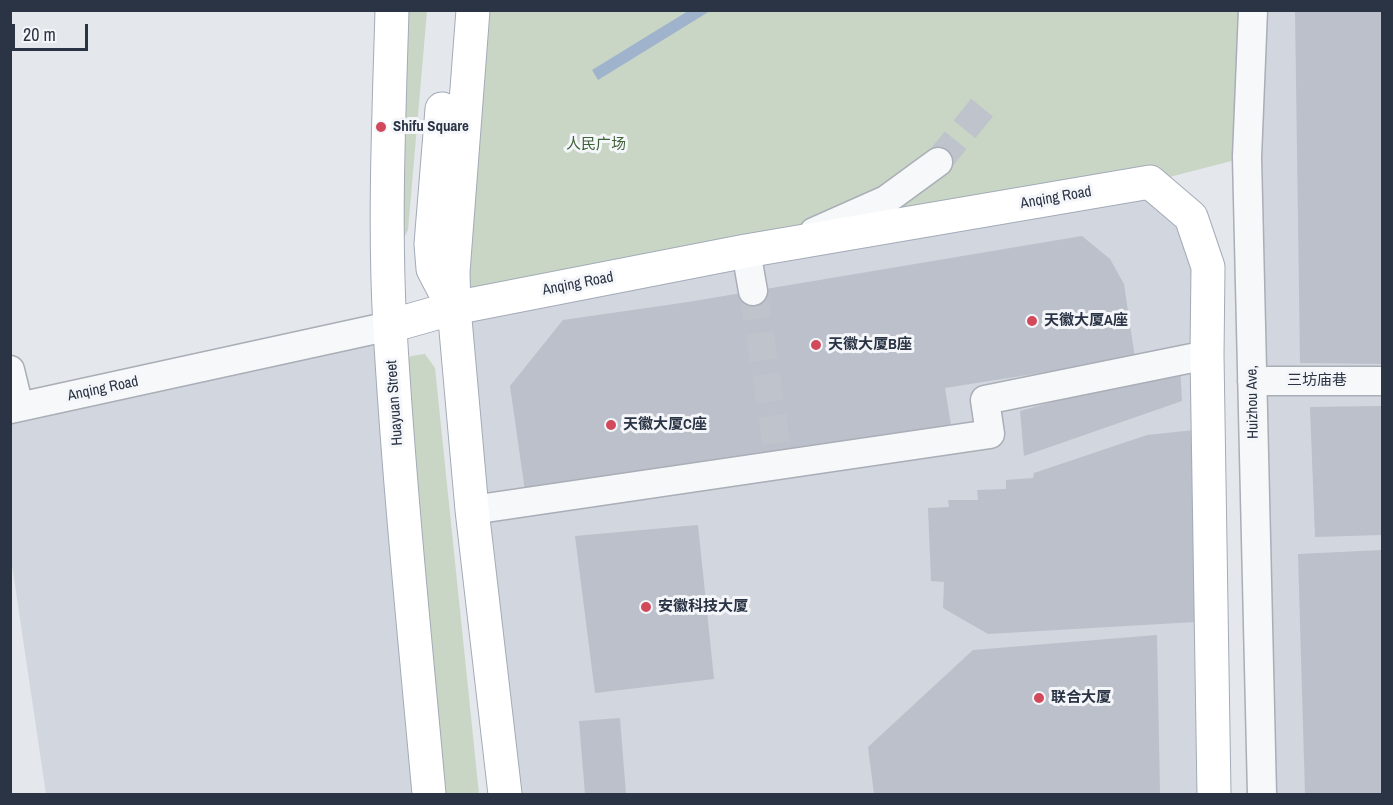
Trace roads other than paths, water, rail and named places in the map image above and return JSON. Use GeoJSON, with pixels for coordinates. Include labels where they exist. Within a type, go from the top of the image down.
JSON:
{"type":"FeatureCollection","features":[{"type":"Feature","properties":{"kind":"main road","name":"Huayuan Street"},"geometry":{"type":"LineString","coordinates":[[392,10],[387,170],[390,326],[406,545],[429,795]]}},
{"type":"Feature","properties":{"kind":"main road"},"geometry":{"type":"LineString","coordinates":[[450,10],[431,244],[433,269],[454,308]]}},
{"type":"Feature","properties":{"kind":"main road"},"geometry":{"type":"LineString","coordinates":[[473,10],[453,273],[454,308],[472,510],[505,795]]}},
{"type":"Feature","properties":{"kind":"main road","name":"Anqing Road"},"geometry":{"type":"LineString","coordinates":[[390,326],[454,308],[746,251],[1150,182],[1191,217],[1208,267],[1207,355]]}},
{"type":"Feature","properties":{"kind":"main road"},"geometry":{"type":"LineString","coordinates":[[1207,355],[1214,795]]}},
{"type":"Feature","properties":{"kind":"street","name":"Huizhou Ave,"},"geometry":{"type":"LineString","coordinates":[[1253,10],[1247,157],[1262,795]]}},
{"type":"Feature","properties":{"kind":"street"},"geometry":{"type":"LineString","coordinates":[[788,244],[886,200],[938,162]]}},
{"type":"Feature","properties":{"kind":"street"},"geometry":{"type":"LineString","coordinates":[[746,251],[753,291]]}},
{"type":"Feature","properties":{"kind":"street","name":"Anqing Road"},"geometry":{"type":"LineString","coordinates":[[15,408],[390,326]]}},
{"type":"Feature","properties":{"kind":"street"},"geometry":{"type":"LineString","coordinates":[[472,510],[990,434],[985,400],[1207,355]]}},
{"type":"Feature","properties":{"kind":"street"},"geometry":{"type":"LineString","coordinates":[[10,369],[15,408]]}},
{"type":"Feature","properties":{"kind":"street","name":"三坊庙巷"},"geometry":{"type":"LineString","coordinates":[[1252,381],[1383,381]]}},
{"type":"Feature","properties":{"kind":"water"},"geometry":{"type":"Polygon","coordinates":[[[688,11],[710,11],[598,80],[592,70],[688,11]]]}},
{"type":"Feature","properties":{"kind":"tunnel"},"geometry":{"type":"LineString","coordinates":[[938,162],[989,99]]}},
{"type":"Feature","properties":{"kind":"tunnel"},"geometry":{"type":"LineString","coordinates":[[753,291],[780,466]]}},
{"type":"Feature","properties":{"kind":"place","name":"Shifu Square"},"geometry":{"type":"Point","coordinates":[381,127]}},
{"type":"Feature","properties":{"kind":"place","name":"天徽大厦A座"},"geometry":{"type":"Point","coordinates":[1032,321]}},
{"type":"Feature","properties":{"kind":"place","name":"天徽大厦B座"},"geometry":{"type":"Point","coordinates":[816,345]}},
{"type":"Feature","properties":{"kind":"place","name":"天徽大厦C座"},"geometry":{"type":"Point","coordinates":[611,425]}},
{"type":"Feature","properties":{"kind":"place","name":"安徽科技大厦"},"geometry":{"type":"Point","coordinates":[646,607]}},
{"type":"Feature","properties":{"kind":"place","name":"联合大厦"},"geometry":{"type":"Point","coordinates":[1039,698]}},
{"type":"Feature","properties":{"kind":"park label","name":"人民广场"},"geometry":{"type":"Point","coordinates":[596,145]}}]}
